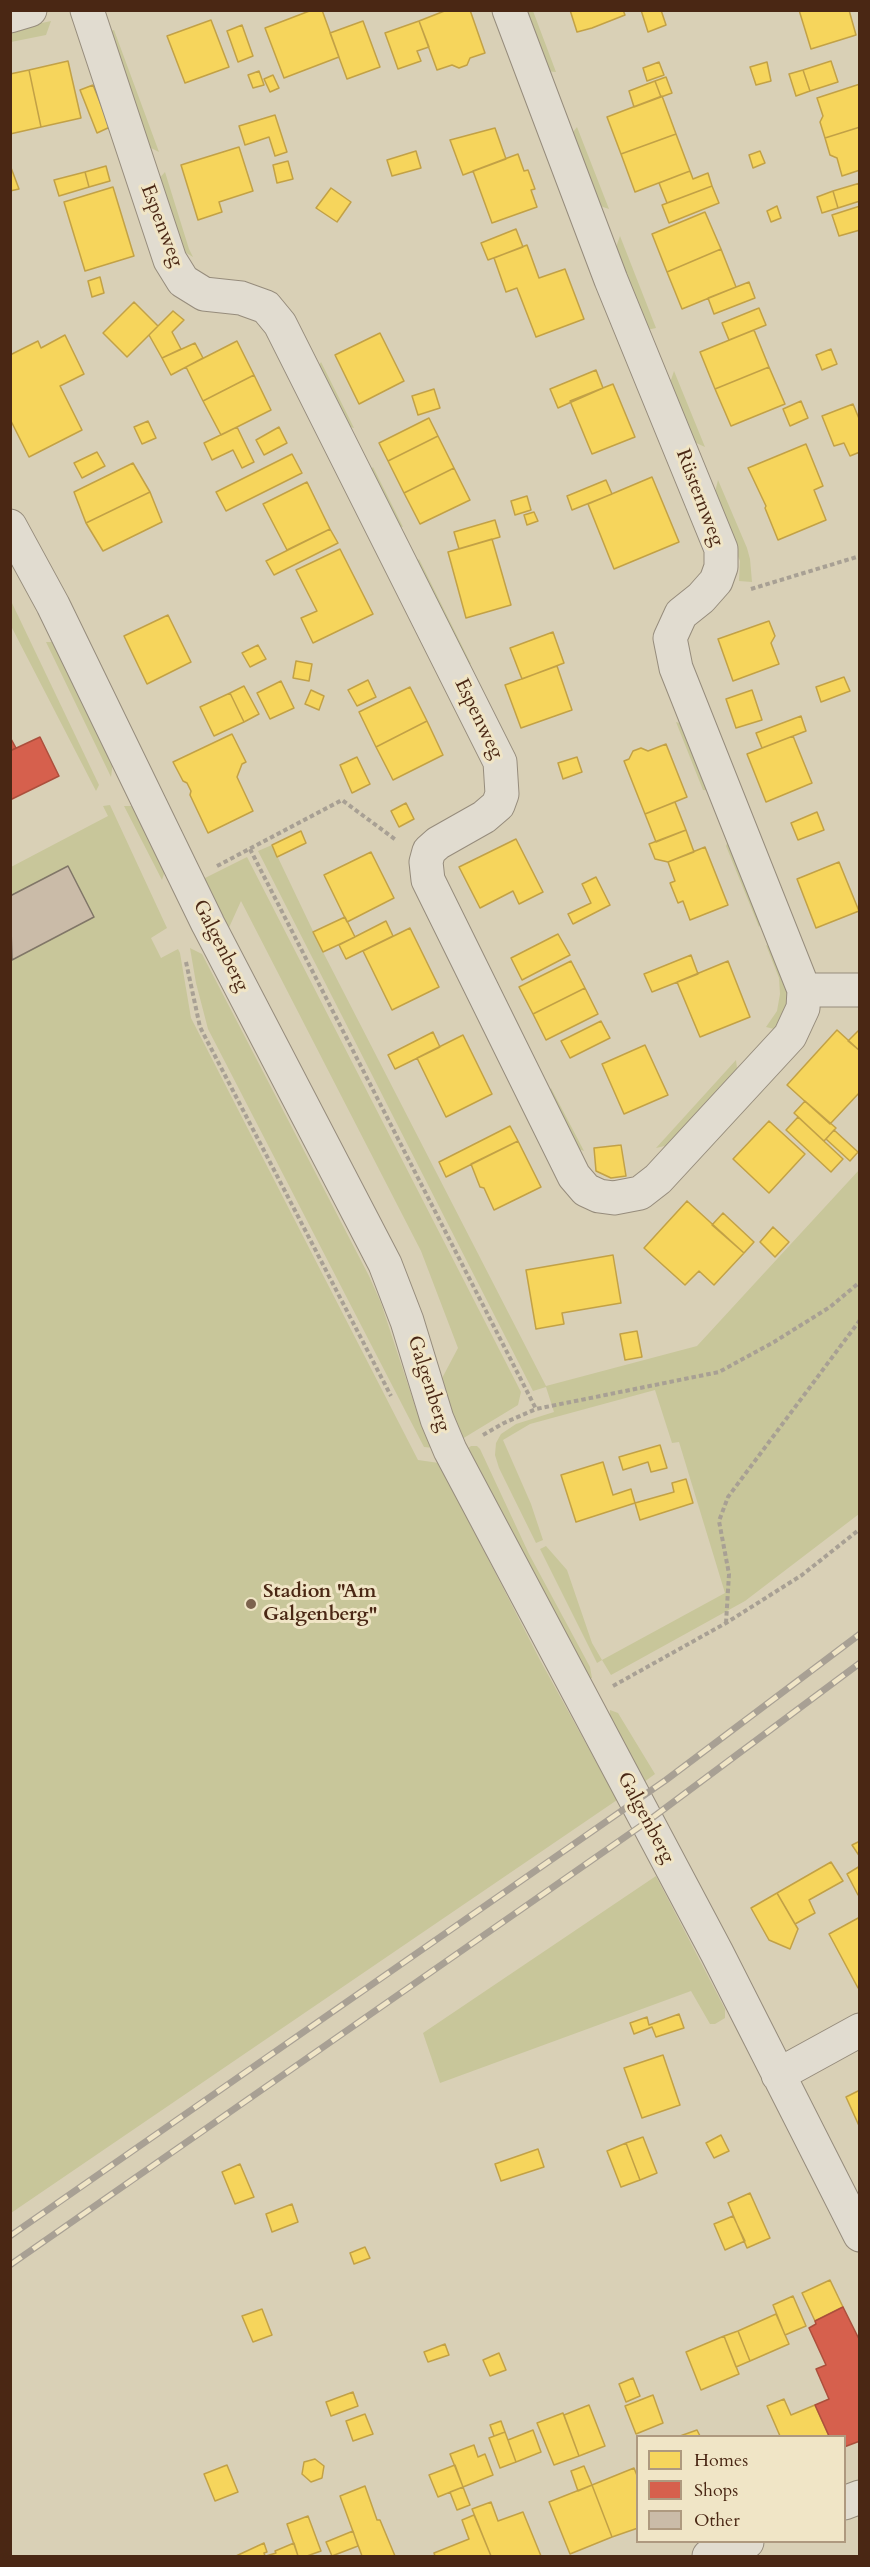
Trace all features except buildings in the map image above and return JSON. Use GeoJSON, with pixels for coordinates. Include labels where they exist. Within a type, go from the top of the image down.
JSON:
{"type":"FeatureCollection","features":[{"type":"Feature","properties":{"kind":"street"},"geometry":{"type":"LineString","coordinates":[[10,16],[30,10]]}},
{"type":"Feature","properties":{"kind":"street","name":"Espenweg"},"geometry":{"type":"LineString","coordinates":[[87,10],[170,260],[183,281],[204,294],[241,298],[266,307],[279,324],[500,762],[502,794],[498,805],[484,817],[438,843],[429,851],[426,862]]}},
{"type":"Feature","properties":{"kind":"street","name":"Rüsternweg"},"geometry":{"type":"LineString","coordinates":[[509,10],[611,280],[721,549],[721,567],[716,581]]}},
{"type":"Feature","properties":{"kind":"street","name":"Galgenberg"},"geometry":{"type":"LineString","coordinates":[[10,526],[53,605],[187,882],[385,1264],[407,1321],[437,1419],[450,1450],[695,1910],[860,2235]]}},
{"type":"Feature","properties":{"kind":"street"},"geometry":{"type":"LineString","coordinates":[[426,862],[428,880],[574,1176],[586,1190],[599,1196],[627,1197],[640,1193],[658,1179],[790,1036],[803,1008],[804,990],[676,668],[670,638],[673,630],[681,614],[701,598],[716,581]]}},
{"type":"Feature","properties":{"kind":"street"},"geometry":{"type":"LineString","coordinates":[[804,990],[860,990]]}},
{"type":"Feature","properties":{"kind":"street"},"geometry":{"type":"LineString","coordinates":[[778,2075],[860,2030]]}},
{"type":"Feature","properties":{"kind":"street"},"geometry":{"type":"LineString","coordinates":[[709,2556],[742,2543]]}},
{"type":"Feature","properties":{"kind":"path"},"geometry":{"type":"LineString","coordinates":[[716,581],[732,588],[749,590],[860,556]]}},
{"type":"Feature","properties":{"kind":"path"},"geometry":{"type":"LineString","coordinates":[[187,882],[342,800],[426,862]]}},
{"type":"Feature","properties":{"kind":"path"},"geometry":{"type":"LineString","coordinates":[[250,849],[536,1410]]}},
{"type":"Feature","properties":{"kind":"path"},"geometry":{"type":"LineString","coordinates":[[480,1437],[504,1423],[536,1410],[719,1372],[774,1342],[830,1306],[860,1282]]}},
{"type":"Feature","properties":{"kind":"path"},"geometry":{"type":"LineString","coordinates":[[726,1623],[729,1574],[719,1521],[728,1497],[860,1320]]}},
{"type":"Feature","properties":{"kind":"path"},"geometry":{"type":"LineString","coordinates":[[584,1704],[726,1623],[802,1575],[860,1529]]}},
{"type":"Feature","properties":{"kind":"shaded area"},"geometry":{"type":"Polygon","coordinates":[[[523,11],[533,11],[556,72],[545,71],[523,11]]]}},
{"type":"Feature","properties":{"kind":"shaded area"},"geometry":{"type":"Polygon","coordinates":[[[51,21],[46,35],[11,42],[10,30],[51,21]]]}},
{"type":"Feature","properties":{"kind":"shaded area"},"geometry":{"type":"Polygon","coordinates":[[[114,30],[159,152],[143,144],[107,32],[114,30]]]}},
{"type":"Feature","properties":{"kind":"shaded area"},"geometry":{"type":"Polygon","coordinates":[[[577,127],[609,209],[597,205],[570,136],[577,127]]]}},
{"type":"Feature","properties":{"kind":"shaded area"},"geometry":{"type":"Polygon","coordinates":[[[165,172],[193,257],[183,251],[156,182],[165,172]]]}},
{"type":"Feature","properties":{"kind":"shaded area"},"geometry":{"type":"Polygon","coordinates":[[[620,236],[656,328],[647,330],[615,250],[620,236]]]}},
{"type":"Feature","properties":{"kind":"shaded area"},"geometry":{"type":"Polygon","coordinates":[[[321,362],[354,428],[337,423],[314,375],[321,362]]]}},
{"type":"Feature","properties":{"kind":"shaded area"},"geometry":{"type":"Polygon","coordinates":[[[674,371],[705,447],[692,441],[669,386],[674,371]]]}},
{"type":"Feature","properties":{"kind":"shaded area"},"geometry":{"type":"Polygon","coordinates":[[[373,467],[403,527],[389,525],[364,477],[373,467]]]}},
{"type":"Feature","properties":{"kind":"shaded area"},"geometry":{"type":"Polygon","coordinates":[[[718,480],[747,548],[752,582],[739,581],[740,561],[714,496],[718,480]]]}},
{"type":"Feature","properties":{"kind":"shaded area"},"geometry":{"type":"Polygon","coordinates":[[[419,559],[471,664],[458,664],[411,568],[419,559]]]}},
{"type":"Feature","properties":{"kind":"shaded area"},"geometry":{"type":"Polygon","coordinates":[[[11,601],[99,785],[96,791],[11,626],[11,601]]]}},
{"type":"Feature","properties":{"kind":"shaded area"},"geometry":{"type":"Polygon","coordinates":[[[46,642],[53,642],[113,762],[111,777],[46,642]]]}},
{"type":"Feature","properties":{"kind":"shaded area"},"geometry":{"type":"Polygon","coordinates":[[[676,722],[683,724],[715,791],[703,790],[676,722]]]}},
{"type":"Feature","properties":{"kind":"shaded area","name":"Stadion \"Am Galgenberg\""},"geometry":{"type":"Polygon","coordinates":[[[110,805],[167,928],[151,938],[161,958],[178,949],[180,953],[191,1018],[418,1460],[439,1463],[540,1660],[617,1800],[11,2213],[11,867],[108,816],[103,806],[110,805]]]}},
{"type":"Feature","properties":{"kind":"shaded area"},"geometry":{"type":"Polygon","coordinates":[[[124,806],[132,806],[165,871],[162,880],[124,806]]]}},
{"type":"Feature","properties":{"kind":"shaded area"},"geometry":{"type":"Polygon","coordinates":[[[730,836],[766,915],[759,927],[726,846],[730,836]]]}},
{"type":"Feature","properties":{"kind":"shaded area"},"geometry":{"type":"Polygon","coordinates":[[[272,845],[323,952],[546,1386],[697,1346],[859,1170],[859,1514],[745,1601],[611,1675],[602,1660],[725,1593],[679,1442],[672,1443],[655,1390],[530,1424],[503,1440],[531,1504],[543,1540],[536,1543],[499,1468],[495,1455],[496,1443],[501,1434],[516,1424],[554,1412],[546,1387],[533,1391],[258,851],[272,845]]]}},
{"type":"Feature","properties":{"kind":"shaded area"},"geometry":{"type":"Polygon","coordinates":[[[247,857],[521,1392],[518,1405],[462,1439],[440,1382],[458,1348],[421,1251],[241,901],[227,932],[201,880],[247,857]]]}},
{"type":"Feature","properties":{"kind":"shaded area"},"geometry":{"type":"Polygon","coordinates":[[[766,945],[781,953],[792,991],[778,1030],[766,1027],[777,1011],[780,994],[779,978],[766,945]]]}},
{"type":"Feature","properties":{"kind":"shaded area"},"geometry":{"type":"Polygon","coordinates":[[[190,948],[202,954],[369,1276],[381,1303],[416,1409],[435,1448],[424,1447],[208,1029],[190,948]]]}},
{"type":"Feature","properties":{"kind":"shaded area"},"geometry":{"type":"Polygon","coordinates":[[[736,1060],[738,1076],[673,1144],[656,1148],[736,1060]]]}},
{"type":"Feature","properties":{"kind":"shaded area"},"geometry":{"type":"Polygon","coordinates":[[[551,1088],[584,1151],[568,1145],[546,1103],[551,1088]]]}},
{"type":"Feature","properties":{"kind":"shaded area"},"geometry":{"type":"Polygon","coordinates":[[[477,1446],[480,1449],[529,1554],[590,1667],[592,1678],[589,1679],[467,1449],[477,1446]]]}},
{"type":"Feature","properties":{"kind":"shaded area"},"geometry":{"type":"Polygon","coordinates":[[[546,1546],[567,1570],[592,1643],[602,1660],[597,1663],[540,1549],[546,1546]]]}},
{"type":"Feature","properties":{"kind":"shaded area"},"geometry":{"type":"Polygon","coordinates":[[[610,1710],[618,1713],[655,1774],[644,1782],[610,1719],[610,1710]]]}},
{"type":"Feature","properties":{"kind":"shaded area"},"geometry":{"type":"Polygon","coordinates":[[[656,1876],[725,2009],[725,2018],[715,2024],[710,2024],[691,1991],[440,2083],[423,2033],[656,1876]]]}},
{"type":"Feature","properties":{"kind":"railway"},"geometry":{"type":"LineString","coordinates":[[10,2236],[666,1780],[860,1634]]}},
{"type":"Feature","properties":{"kind":"railway"},"geometry":{"type":"LineString","coordinates":[[10,2265],[648,1821],[860,1663]]}},
{"type":"Feature","properties":{"kind":"place","name":"Stadion \"Am Galgenberg\""},"geometry":{"type":"Point","coordinates":[251,1604]}}]}
